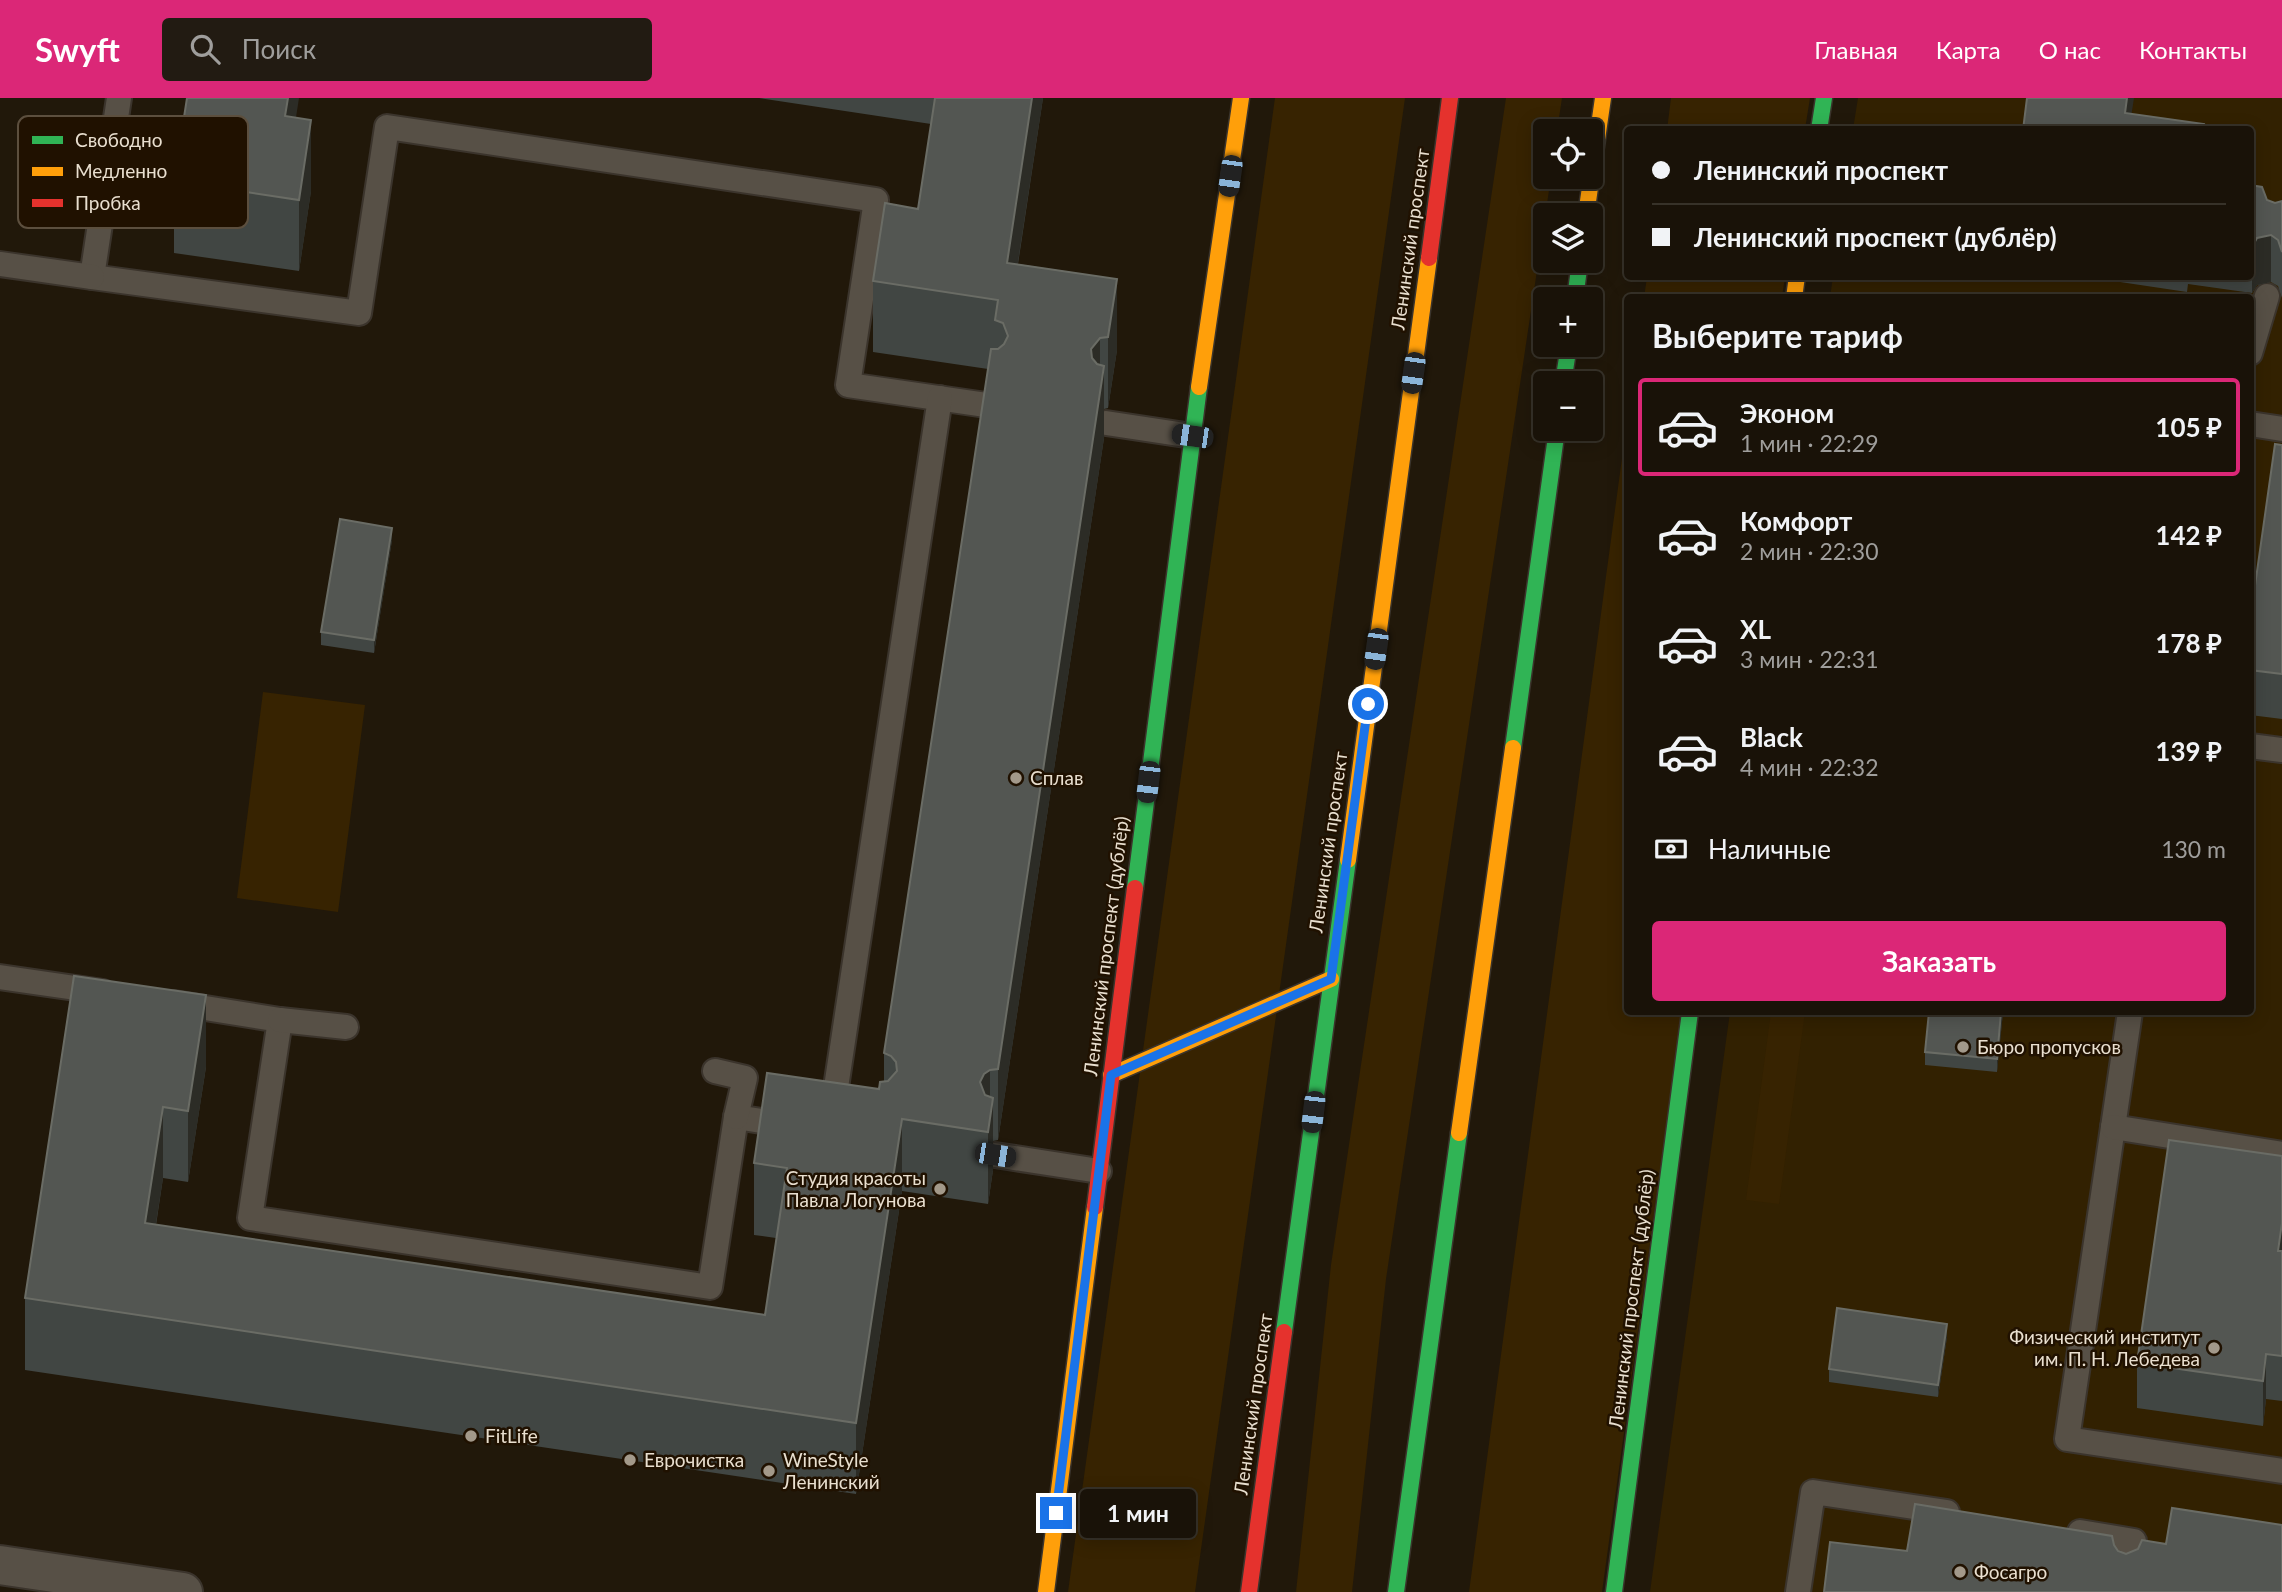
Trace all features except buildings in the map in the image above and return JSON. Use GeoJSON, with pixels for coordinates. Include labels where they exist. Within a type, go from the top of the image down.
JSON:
{"type":"FeatureCollection","features":[{"type":"Feature","properties":{"kind":"main road","name":"Ленинский проспект (дублёр)"},"geometry":{"type":"LineString","coordinates":[[1046,1592],[1192,436],[1241,98]]}},
{"type":"Feature","properties":{"kind":"main road","name":"Ленинский проспект"},"geometry":{"type":"LineString","coordinates":[[1249,1592],[1450,98]]}},
{"type":"Feature","properties":{"kind":"main road"},"geometry":{"type":"LineString","coordinates":[[1589,203],[1603,98]]}},
{"type":"Feature","properties":{"kind":"main road"},"geometry":{"type":"LineString","coordinates":[[1820,126],[1824,98]]}},
{"type":"Feature","properties":{"kind":"main road"},"geometry":{"type":"LineString","coordinates":[[1396,1592],[1555,441]]}},
{"type":"Feature","properties":{"kind":"main road"},"geometry":{"type":"LineString","coordinates":[[1111,1075],[1331,979]]}},
{"type":"Feature","properties":{"kind":"main road","name":"Ленинский проспект (дублёр)"},"geometry":{"type":"LineString","coordinates":[[1614,1592],[1689,1015]]}},
{"type":"Feature","properties":{"kind":"street"},"geometry":{"type":"LineString","coordinates":[[0,1565],[50,1582],[183,1592]]}},
{"type":"Feature","properties":{"kind":"lane"},"geometry":{"type":"LineString","coordinates":[[116,116],[119,98]]}},
{"type":"Feature","properties":{"kind":"lane"},"geometry":{"type":"LineString","coordinates":[[0,264],[359,313],[387,127],[401,129],[876,200],[848,385],[993,406]]}},
{"type":"Feature","properties":{"kind":"lane"},"geometry":{"type":"LineString","coordinates":[[92,277],[99,228]]}},
{"type":"Feature","properties":{"kind":"lane"},"geometry":{"type":"LineString","coordinates":[[2254,340],[2267,296]]}},
{"type":"Feature","properties":{"kind":"lane"},"geometry":{"type":"LineString","coordinates":[[736,1117],[836,1132],[940,398]]}},
{"type":"Feature","properties":{"kind":"lane"},"geometry":{"type":"LineString","coordinates":[[1106,423],[1192,436]]}},
{"type":"Feature","properties":{"kind":"lane"},"geometry":{"type":"LineString","coordinates":[[2254,425],[2282,429]]}},
{"type":"Feature","properties":{"kind":"lane"},"geometry":{"type":"LineString","coordinates":[[2254,746],[2282,750]]}},
{"type":"Feature","properties":{"kind":"lane"},"geometry":{"type":"LineString","coordinates":[[0,977],[120,995]]}},
{"type":"Feature","properties":{"kind":"lane"},"geometry":{"type":"LineString","coordinates":[[147,999],[280,1020],[346,1027]]}},
{"type":"Feature","properties":{"kind":"lane"},"geometry":{"type":"LineString","coordinates":[[2130,1015],[2067,1439],[2282,1471]]}},
{"type":"Feature","properties":{"kind":"lane"},"geometry":{"type":"LineString","coordinates":[[280,1020],[250,1218],[710,1287],[736,1117],[745,1078],[715,1071]]}},
{"type":"Feature","properties":{"kind":"lane"},"geometry":{"type":"LineString","coordinates":[[2113,1127],[2282,1154]]}},
{"type":"Feature","properties":{"kind":"lane"},"geometry":{"type":"LineString","coordinates":[[995,1155],[1098,1171]]}},
{"type":"Feature","properties":{"kind":"lane"},"geometry":{"type":"LineString","coordinates":[[1798,1592],[1813,1492],[1973,1516]]}},
{"type":"Feature","properties":{"kind":"lane"},"geometry":{"type":"LineString","coordinates":[[2054,1528],[2134,1541],[2127,1592]]}},
{"type":"Feature","properties":{"kind":"shaded area"},"geometry":{"type":"Polygon","coordinates":[[[1275,98],[1405,98],[1195,1592],[1068,1592],[1275,98]]]}},
{"type":"Feature","properties":{"kind":"shaded area"},"geometry":{"type":"Polygon","coordinates":[[[1506,98],[1562,98],[1559,119],[1533,119],[1533,189],[1549,189],[1547,203],[1533,203],[1533,273],[1537,273],[1386,1279],[1352,1592],[1296,1592],[1331,1265],[1506,98]]]}},
{"type":"Feature","properties":{"kind":"shaded area"},"geometry":{"type":"Polygon","coordinates":[[[1671,98],[1810,98],[1805,126],[1668,126],[1671,98]]]}},
{"type":"Feature","properties":{"kind":"shaded area"},"geometry":{"type":"Polygon","coordinates":[[[1858,98],[2282,98],[2282,1592],[1650,1592],[1730,1015],[2254,1015],[2254,294],[1830,294],[1833,280],[2254,280],[2254,126],[1853,126],[1858,98]]]}},
{"type":"Feature","properties":{"kind":"shaded area"},"geometry":{"type":"Polygon","coordinates":[[[1647,280],[1785,280],[1782,294],[1645,294],[1647,280]]]}},
{"type":"Feature","properties":{"kind":"shaded area"},"geometry":{"type":"Polygon","coordinates":[[[1624,443],[1624,1015],[1682,1015],[1602,1592],[1469,1592],[1624,443]]]}},
{"type":"Feature","properties":{"kind":"shaded area"},"geometry":{"type":"Polygon","coordinates":[[[263,692],[365,705],[338,912],[237,898],[263,692]]]}},
{"type":"Feature","properties":{"kind":"shaded area"},"geometry":{"type":"Polygon","coordinates":[[[1771,1015],[1805,1015],[1779,1204],[1746,1200],[1771,1015]]]}},
{"type":"Feature","properties":{"kind":"traffic: fast"},"geometry":{"type":"LineString","coordinates":[[1820,126],[1824,98]]}},
{"type":"Feature","properties":{"kind":"traffic: fast"},"geometry":{"type":"LineString","coordinates":[[1577,287],[1578,273]]}},
{"type":"Feature","properties":{"kind":"traffic: fast"},"geometry":{"type":"LineString","coordinates":[[1565,371],[1567,357]]}},
{"type":"Feature","properties":{"kind":"traffic: fast"},"geometry":{"type":"LineString","coordinates":[[1135,888],[1199,387]]}},
{"type":"Feature","properties":{"kind":"traffic: fast"},"geometry":{"type":"LineString","coordinates":[[1513,748],[1555,441]]}},
{"type":"Feature","properties":{"kind":"traffic: fast"},"geometry":{"type":"LineString","coordinates":[[1284,1332],[1348,860]]}},
{"type":"Feature","properties":{"kind":"traffic: fast"},"geometry":{"type":"LineString","coordinates":[[1614,1592],[1690,1015]]}},
{"type":"Feature","properties":{"kind":"traffic: fast"},"geometry":{"type":"LineString","coordinates":[[1396,1592],[1459,1133]]}},
{"type":"Feature","properties":{"kind":"traffic: slow"},"geometry":{"type":"LineString","coordinates":[[1199,387],[1241,98]]}},
{"type":"Feature","properties":{"kind":"traffic: slow"},"geometry":{"type":"LineString","coordinates":[[1588,203],[1603,98]]}},
{"type":"Feature","properties":{"kind":"traffic: slow"},"geometry":{"type":"LineString","coordinates":[[1348,860],[1429,258]]}},
{"type":"Feature","properties":{"kind":"traffic: slow"},"geometry":{"type":"LineString","coordinates":[[1795,294],[1796,280]]}},
{"type":"Feature","properties":{"kind":"traffic: slow"},"geometry":{"type":"LineString","coordinates":[[1459,1133],[1513,748]]}},
{"type":"Feature","properties":{"kind":"traffic: slow"},"geometry":{"type":"LineString","coordinates":[[1111,1075],[1331,979]]}},
{"type":"Feature","properties":{"kind":"traffic: slow"},"geometry":{"type":"LineString","coordinates":[[1046,1592],[1095,1207]]}},
{"type":"Feature","properties":{"kind":"traffic: jam"},"geometry":{"type":"LineString","coordinates":[[1429,258],[1450,98]]}},
{"type":"Feature","properties":{"kind":"traffic: jam"},"geometry":{"type":"LineString","coordinates":[[1095,1207],[1135,888]]}},
{"type":"Feature","properties":{"kind":"traffic: jam"},"geometry":{"type":"LineString","coordinates":[[1249,1592],[1284,1332]]}},
{"type":"Feature","properties":{"kind":"place","name":"Сплав"},"geometry":{"type":"Point","coordinates":[1016,778]}},
{"type":"Feature","properties":{"kind":"place","name":"Бюро пропусков"},"geometry":{"type":"Point","coordinates":[1963,1047]}},
{"type":"Feature","properties":{"kind":"place","name":"Студия красоты Павла Логунова"},"geometry":{"type":"Point","coordinates":[940,1189]}},
{"type":"Feature","properties":{"kind":"place","name":"Физический институт им. П. Н. Лебедева"},"geometry":{"type":"Point","coordinates":[2214,1348]}},
{"type":"Feature","properties":{"kind":"place","name":"FitLife"},"geometry":{"type":"Point","coordinates":[471,1436]}},
{"type":"Feature","properties":{"kind":"place","name":"Еврочистка"},"geometry":{"type":"Point","coordinates":[630,1460]}},
{"type":"Feature","properties":{"kind":"place","name":"WineStyle Ленинский"},"geometry":{"type":"Point","coordinates":[769,1471]}},
{"type":"Feature","properties":{"kind":"place","name":"Фосагро"},"geometry":{"type":"Point","coordinates":[1960,1572]}},
{"type":"Feature","properties":{"kind":"route"},"geometry":{"type":"LineString","coordinates":[[1056,1513],[1111,1075],[1331,979],[1368,704]]}}]}
